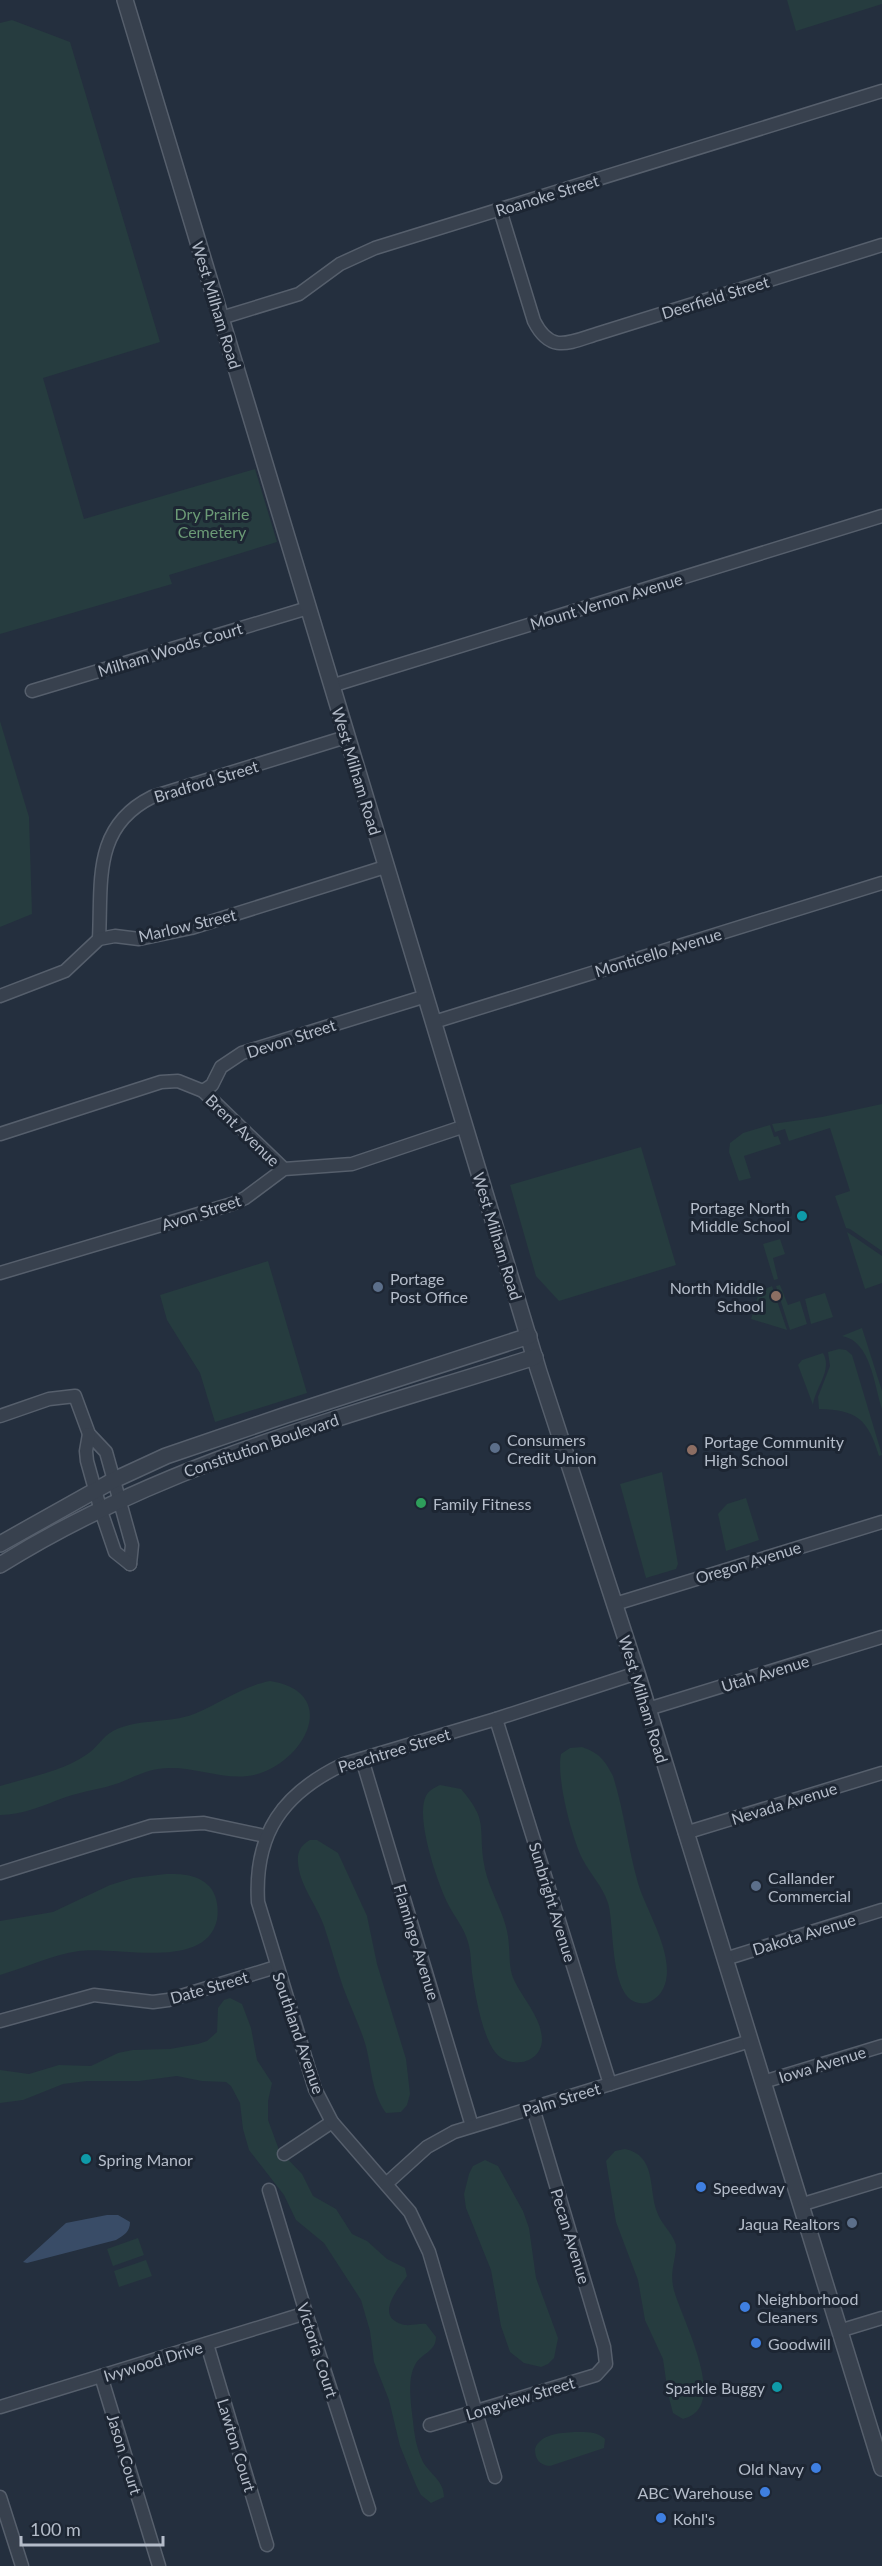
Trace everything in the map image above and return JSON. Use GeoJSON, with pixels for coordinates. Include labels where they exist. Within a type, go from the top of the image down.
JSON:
{"type":"FeatureCollection","features":[{"type":"Feature","properties":{"kind":"street","name":"West Milham Road"},"geometry":{"type":"LineString","coordinates":[[125,0],[385,867],[535,1357],[648,1708],[839,2331],[880,2452],[882,2468]]}},
{"type":"Feature","properties":{"kind":"street","name":"Roanoke Street"},"geometry":{"type":"LineString","coordinates":[[221,318],[299,294],[340,264],[375,248],[882,91]]}},
{"type":"Feature","properties":{"kind":"street","name":"Deerfield Street"},"geometry":{"type":"LineString","coordinates":[[500,210],[534,321],[548,341],[559,344],[882,245]]}},
{"type":"Feature","properties":{"kind":"street","name":"Mount Vernon Avenue"},"geometry":{"type":"LineString","coordinates":[[331,686],[882,516]]}},
{"type":"Feature","properties":{"kind":"street","name":"Milham Woods Court"},"geometry":{"type":"LineString","coordinates":[[32,691],[308,608]]}},
{"type":"Feature","properties":{"kind":"street","name":"Bradford Street"},"geometry":{"type":"LineString","coordinates":[[99,939],[101,868],[106,846],[117,825],[134,806],[152,797],[346,737]]}},
{"type":"Feature","properties":{"kind":"street","name":"Marlow Street"},"geometry":{"type":"LineString","coordinates":[[99,939],[115,936],[139,939],[191,928],[385,867]]}},
{"type":"Feature","properties":{"kind":"street","name":"Monticello Avenue"},"geometry":{"type":"LineString","coordinates":[[434,1022],[882,883]]}},
{"type":"Feature","properties":{"kind":"street"},"geometry":{"type":"LineString","coordinates":[[0,996],[65,971],[99,939]]}},
{"type":"Feature","properties":{"kind":"street","name":"Devon Street"},"geometry":{"type":"LineString","coordinates":[[202,1091],[212,1085],[221,1067],[242,1053],[426,996]]}},
{"type":"Feature","properties":{"kind":"street"},"geometry":{"type":"LineString","coordinates":[[0,1134],[161,1082],[178,1081],[202,1091]]}},
{"type":"Feature","properties":{"kind":"street","name":"Brent Avenue"},"geometry":{"type":"LineString","coordinates":[[202,1091],[284,1169]]}},
{"type":"Feature","properties":{"kind":"street"},"geometry":{"type":"LineString","coordinates":[[284,1169],[352,1164],[465,1126]]}},
{"type":"Feature","properties":{"kind":"street","name":"Avon Street"},"geometry":{"type":"LineString","coordinates":[[0,1273],[232,1204],[245,1198],[284,1169]]}},
{"type":"Feature","properties":{"kind":"street","name":"Constitution Boulevard"},"geometry":{"type":"LineString","coordinates":[[0,1544],[114,1480],[165,1456],[529,1336]]}},
{"type":"Feature","properties":{"kind":"street","name":"Constitution Boulevard"},"geometry":{"type":"LineString","coordinates":[[0,1565],[31,1546],[185,1471],[234,1452],[535,1357]]}},
{"type":"Feature","properties":{"kind":"street"},"geometry":{"type":"LineString","coordinates":[[0,1416],[50,1399],[75,1396],[89,1434],[106,1452],[132,1545],[130,1564],[115,1552],[101,1511],[86,1451],[89,1434]]}},
{"type":"Feature","properties":{"kind":"street","name":"Oregon Avenue"},"geometry":{"type":"LineString","coordinates":[[615,1604],[882,1522]]}},
{"type":"Feature","properties":{"kind":"street","name":"Utah Avenue"},"geometry":{"type":"LineString","coordinates":[[648,1708],[882,1637]]}},
{"type":"Feature","properties":{"kind":"street","name":"Peachtree Street"},"geometry":{"type":"LineString","coordinates":[[266,1836],[274,1819],[309,1784],[344,1764],[496,1719],[637,1673]]}},
{"type":"Feature","properties":{"kind":"street","name":"Sunbright Avenue"},"geometry":{"type":"LineString","coordinates":[[496,1719],[610,2084]]}},
{"type":"Feature","properties":{"kind":"street","name":"Flamingo Avenue"},"geometry":{"type":"LineString","coordinates":[[362,1759],[472,2126]]}},
{"type":"Feature","properties":{"kind":"street","name":"Nevada Avenue"},"geometry":{"type":"LineString","coordinates":[[685,1833],[882,1773]]}},
{"type":"Feature","properties":{"kind":"street"},"geometry":{"type":"LineString","coordinates":[[0,1874],[151,1826],[204,1823],[266,1836]]}},
{"type":"Feature","properties":{"kind":"street","name":"Southland Avenue"},"geometry":{"type":"LineString","coordinates":[[266,1836],[256,1878],[258,1902],[315,2089],[332,2122],[410,2212],[429,2252],[495,2477]]}},
{"type":"Feature","properties":{"kind":"street","name":"Dakota Avenue"},"geometry":{"type":"LineString","coordinates":[[725,1959],[882,1910]]}},
{"type":"Feature","properties":{"kind":"street","name":"Date Street"},"geometry":{"type":"LineString","coordinates":[[0,2021],[94,1995],[153,2002],[168,2000],[276,1967]]}},
{"type":"Feature","properties":{"kind":"street","name":"Palm Street"},"geometry":{"type":"LineString","coordinates":[[386,2184],[427,2147],[454,2133],[750,2041]]}},
{"type":"Feature","properties":{"kind":"street","name":"Iowa Avenue"},"geometry":{"type":"LineString","coordinates":[[763,2082],[882,2046]]}},
{"type":"Feature","properties":{"kind":"street","name":"Pecan Avenue"},"geometry":{"type":"LineString","coordinates":[[533,2109],[604,2347],[606,2364]]}},
{"type":"Feature","properties":{"kind":"street"},"geometry":{"type":"LineString","coordinates":[[284,2154],[332,2122]]}},
{"type":"Feature","properties":{"kind":"street"},"geometry":{"type":"LineString","coordinates":[[800,2205],[882,2180]]}},
{"type":"Feature","properties":{"kind":"street","name":"Victoria Court"},"geometry":{"type":"LineString","coordinates":[[269,2190],[369,2509]]}},
{"type":"Feature","properties":{"kind":"street","name":"Ivywood Drive"},"geometry":{"type":"LineString","coordinates":[[0,2407],[306,2313]]}},
{"type":"Feature","properties":{"kind":"street"},"geometry":{"type":"LineString","coordinates":[[839,2331],[882,2318]]}},
{"type":"Feature","properties":{"kind":"street","name":"Lawton Court"},"geometry":{"type":"LineString","coordinates":[[207,2344],[267,2545]]}},
{"type":"Feature","properties":{"kind":"street","name":"Longview Street"},"geometry":{"type":"LineString","coordinates":[[429,2425],[596,2375],[606,2364]]}},
{"type":"Feature","properties":{"kind":"street","name":"Jason Court"},"geometry":{"type":"LineString","coordinates":[[101,2376],[159,2566]]}},
{"type":"Feature","properties":{"kind":"street"},"geometry":{"type":"LineString","coordinates":[[0,2497],[2,2511],[22,2566]]}},
{"type":"Feature","properties":{"kind":"green space"},"geometry":{"type":"Polygon","coordinates":[[[787,0],[882,0],[882,4],[796,31],[787,0]]]}},
{"type":"Feature","properties":{"kind":"green space","name":"Dry Prairie Cemetery"},"geometry":{"type":"Polygon","coordinates":[[[12,20],[70,42],[160,342],[43,378],[84,519],[255,469],[277,542],[169,575],[172,584],[0,634],[0,23],[12,20]]]}},
{"type":"Feature","properties":{"kind":"green space"},"geometry":{"type":"Polygon","coordinates":[[[0,721],[29,817],[32,914],[0,927],[0,721]]]}},
{"type":"Feature","properties":{"kind":"green space"},"geometry":{"type":"Polygon","coordinates":[[[882,1104],[882,1251],[846,1228],[835,1196],[850,1191],[830,1128],[789,1141],[785,1129],[775,1132],[772,1124],[822,1117],[882,1104]]]}},
{"type":"Feature","properties":{"kind":"green space"},"geometry":{"type":"Polygon","coordinates":[[[770,1125],[774,1137],[778,1136],[781,1144],[744,1156],[751,1178],[739,1181],[729,1152],[730,1143],[743,1133],[770,1125]]]}},
{"type":"Feature","properties":{"kind":"green space"},"geometry":{"type":"Polygon","coordinates":[[[641,1147],[676,1265],[559,1301],[536,1276],[510,1185],[641,1147]]]}},
{"type":"Feature","properties":{"kind":"green space"},"geometry":{"type":"Polygon","coordinates":[[[847,1232],[882,1256],[882,1283],[865,1289],[847,1232]]]}},
{"type":"Feature","properties":{"kind":"green space"},"geometry":{"type":"Polygon","coordinates":[[[780,1239],[785,1254],[773,1258],[778,1279],[774,1280],[763,1244],[780,1239]]]}},
{"type":"Feature","properties":{"kind":"green space"},"geometry":{"type":"Polygon","coordinates":[[[268,1261],[307,1393],[215,1422],[200,1373],[167,1320],[160,1295],[268,1261]]]}},
{"type":"Feature","properties":{"kind":"green space"},"geometry":{"type":"Polygon","coordinates":[[[780,1285],[788,1305],[800,1301],[807,1324],[790,1330],[776,1286],[780,1285]]]}},
{"type":"Feature","properties":{"kind":"green space"},"geometry":{"type":"Polygon","coordinates":[[[772,1286],[787,1330],[751,1319],[759,1292],[772,1286]]]}},
{"type":"Feature","properties":{"kind":"green space"},"geometry":{"type":"Polygon","coordinates":[[[825,1293],[833,1317],[811,1324],[805,1299],[825,1293]]]}},
{"type":"Feature","properties":{"kind":"green space"},"geometry":{"type":"Polygon","coordinates":[[[862,1328],[882,1391],[882,1409],[865,1355],[852,1340],[842,1336],[862,1328]]]}},
{"type":"Feature","properties":{"kind":"green space"},"geometry":{"type":"Polygon","coordinates":[[[846,1350],[852,1355],[882,1455],[879,1456],[870,1433],[859,1419],[843,1412],[819,1409],[818,1397],[830,1366],[828,1352],[846,1350]]]}},
{"type":"Feature","properties":{"kind":"green space"},"geometry":{"type":"Polygon","coordinates":[[[823,1353],[826,1359],[825,1372],[813,1405],[798,1365],[802,1360],[823,1353]]]}},
{"type":"Feature","properties":{"kind":"green space"},"geometry":{"type":"Polygon","coordinates":[[[662,1472],[678,1564],[676,1569],[646,1578],[620,1484],[662,1472]]]}},
{"type":"Feature","properties":{"kind":"green space"},"geometry":{"type":"Polygon","coordinates":[[[746,1498],[759,1540],[726,1551],[718,1514],[727,1504],[746,1498]]]}},
{"type":"Feature","properties":{"kind":"green space"},"geometry":{"type":"Polygon","coordinates":[[[270,1681],[290,1687],[303,1696],[309,1709],[309,1722],[295,1750],[282,1762],[266,1771],[240,1777],[186,1769],[158,1769],[25,1811],[0,1815],[0,1786],[55,1770],[76,1761],[90,1752],[109,1733],[123,1727],[194,1714],[241,1691],[270,1681]]]}},
{"type":"Feature","properties":{"kind":"green space"},"geometry":{"type":"Polygon","coordinates":[[[582,1747],[601,1758],[613,1776],[638,1883],[665,1954],[667,1969],[665,1983],[659,1995],[648,2003],[639,2003],[629,1998],[622,1988],[615,1960],[608,1903],[583,1860],[570,1823],[561,1777],[561,1754],[570,1748],[582,1747]]]}},
{"type":"Feature","properties":{"kind":"green space"},"geometry":{"type":"Polygon","coordinates":[[[440,1785],[461,1789],[476,1809],[479,1817],[486,1875],[508,1935],[513,1978],[536,2017],[541,2032],[542,2040],[536,2055],[523,2062],[501,2058],[490,2045],[477,2003],[468,1942],[447,1902],[433,1865],[425,1833],[423,1806],[429,1792],[440,1785]]]}},
{"type":"Feature","properties":{"kind":"green space"},"geometry":{"type":"Polygon","coordinates":[[[310,1840],[317,1840],[338,1853],[367,1916],[377,1964],[406,2059],[410,2094],[407,2105],[401,2112],[386,2113],[377,2097],[363,2036],[343,1987],[321,1918],[302,1879],[298,1855],[304,1844],[310,1840]]]}},
{"type":"Feature","properties":{"kind":"green space"},"geometry":{"type":"Polygon","coordinates":[[[166,1874],[194,1877],[209,1886],[216,1897],[217,1920],[209,1936],[196,1946],[158,1953],[79,1951],[49,1958],[0,1975],[0,1921],[53,1912],[110,1885],[133,1878],[166,1874]]]}},
{"type":"Feature","properties":{"kind":"green space"},"geometry":{"type":"Polygon","coordinates":[[[230,1998],[242,2004],[251,2028],[257,2060],[272,2083],[268,2101],[268,2120],[279,2150],[302,2174],[313,2196],[336,2209],[352,2234],[367,2241],[387,2259],[405,2268],[407,2276],[389,2308],[393,2320],[404,2325],[426,2324],[436,2337],[434,2346],[415,2365],[410,2385],[414,2431],[419,2452],[423,2462],[442,2486],[443,2491],[444,2497],[431,2503],[421,2495],[400,2446],[389,2400],[374,2362],[370,2331],[361,2300],[324,2243],[296,2220],[284,2195],[249,2150],[243,2129],[240,2103],[231,2086],[226,2082],[202,2081],[177,2076],[139,2081],[87,2081],[63,2084],[23,2100],[0,2103],[0,2070],[29,2074],[59,2065],[91,2066],[118,2053],[133,2050],[170,2049],[198,2044],[207,2041],[217,2032],[218,2008],[224,2000],[230,1998]]]}},
{"type":"Feature","properties":{"kind":"green space"},"geometry":{"type":"Polygon","coordinates":[[[625,2149],[642,2158],[647,2166],[657,2212],[676,2245],[672,2275],[673,2286],[699,2358],[703,2379],[703,2397],[697,2411],[683,2419],[673,2413],[663,2359],[645,2320],[638,2280],[616,2222],[606,2161],[615,2151],[625,2149]]]}},
{"type":"Feature","properties":{"kind":"green space"},"geometry":{"type":"Polygon","coordinates":[[[485,2160],[498,2166],[523,2211],[529,2228],[536,2278],[558,2338],[554,2358],[541,2367],[524,2363],[510,2352],[501,2326],[491,2270],[466,2208],[464,2194],[469,2174],[473,2166],[485,2160]]]}},
{"type":"Feature","properties":{"kind":"green space"},"geometry":{"type":"Polygon","coordinates":[[[138,2238],[144,2255],[113,2266],[107,2249],[138,2238]]]}},
{"type":"Feature","properties":{"kind":"green space"},"geometry":{"type":"Polygon","coordinates":[[[146,2260],[152,2276],[119,2287],[114,2271],[146,2260]]]}},
{"type":"Feature","properties":{"kind":"green space"},"geometry":{"type":"Polygon","coordinates":[[[591,2432],[598,2435],[605,2439],[604,2448],[550,2466],[538,2461],[535,2449],[541,2440],[551,2435],[591,2432]]]}},
{"type":"Feature","properties":{"kind":"water"},"geometry":{"type":"Polygon","coordinates":[[[118,2215],[130,2222],[128,2231],[116,2240],[27,2263],[23,2262],[66,2223],[118,2215]]]}},
{"type":"Feature","properties":{"kind":"place","name":"Portage North Middle School"},"geometry":{"type":"Point","coordinates":[802,1216]}},
{"type":"Feature","properties":{"kind":"place","name":"Portage Post Office"},"geometry":{"type":"Point","coordinates":[378,1287]}},
{"type":"Feature","properties":{"kind":"place","name":"North Middle School"},"geometry":{"type":"Point","coordinates":[776,1296]}},
{"type":"Feature","properties":{"kind":"place","name":"Consumers Credit Union"},"geometry":{"type":"Point","coordinates":[495,1448]}},
{"type":"Feature","properties":{"kind":"place","name":"Portage Community High School"},"geometry":{"type":"Point","coordinates":[692,1450]}},
{"type":"Feature","properties":{"kind":"place","name":"Family Fitness"},"geometry":{"type":"Point","coordinates":[421,1503]}},
{"type":"Feature","properties":{"kind":"place","name":"Callander Commercial"},"geometry":{"type":"Point","coordinates":[756,1886]}},
{"type":"Feature","properties":{"kind":"place","name":"Spring Manor"},"geometry":{"type":"Point","coordinates":[86,2159]}},
{"type":"Feature","properties":{"kind":"place","name":"Speedway"},"geometry":{"type":"Point","coordinates":[701,2187]}},
{"type":"Feature","properties":{"kind":"place","name":"Jaqua Realtors"},"geometry":{"type":"Point","coordinates":[852,2223]}},
{"type":"Feature","properties":{"kind":"place","name":"Neighborhood Cleaners"},"geometry":{"type":"Point","coordinates":[745,2307]}},
{"type":"Feature","properties":{"kind":"place","name":"Goodwill"},"geometry":{"type":"Point","coordinates":[756,2343]}},
{"type":"Feature","properties":{"kind":"place","name":"Sparkle Buggy"},"geometry":{"type":"Point","coordinates":[777,2387]}},
{"type":"Feature","properties":{"kind":"place","name":"Old Navy"},"geometry":{"type":"Point","coordinates":[816,2468]}},
{"type":"Feature","properties":{"kind":"place","name":"ABC Warehouse"},"geometry":{"type":"Point","coordinates":[765,2492]}},
{"type":"Feature","properties":{"kind":"place","name":"Kohl's"},"geometry":{"type":"Point","coordinates":[661,2518]}}]}
